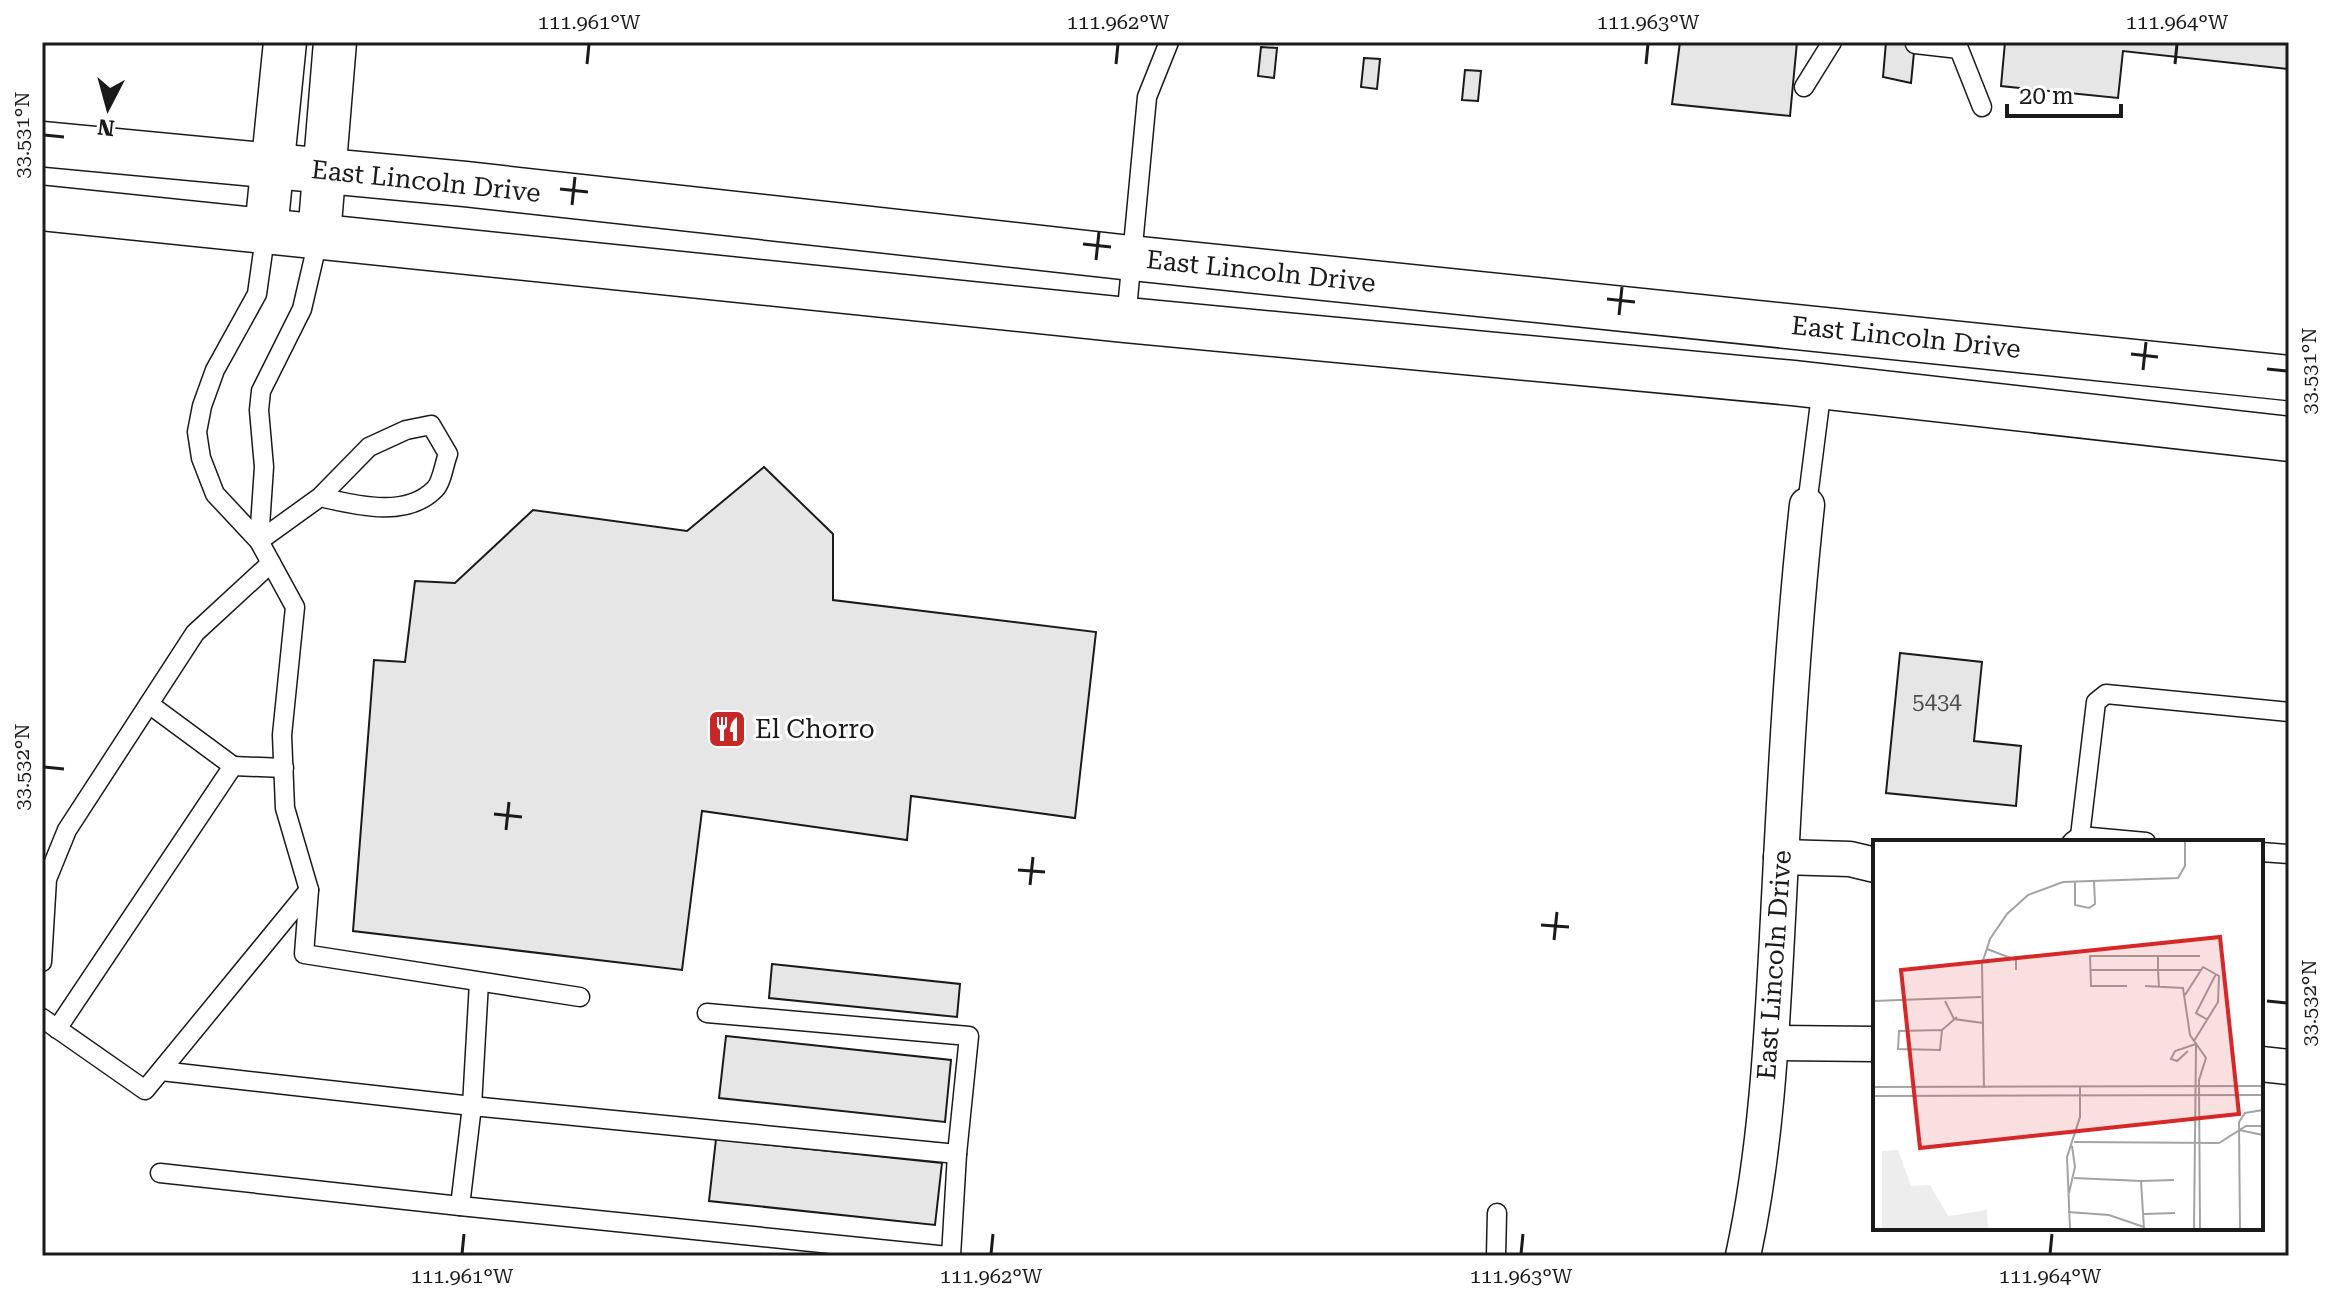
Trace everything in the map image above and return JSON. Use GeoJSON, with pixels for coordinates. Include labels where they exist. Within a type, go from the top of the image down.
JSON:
{"type":"FeatureCollection","features":[{"type":"Feature","properties":{"kind":"main road","name":"East Lincoln Drive"},"geometry":{"type":"LineString","coordinates":[[42,144],[465,184],[1131,258],[2289,378]]}},
{"type":"Feature","properties":{"kind":"main road"},"geometry":{"type":"LineString","coordinates":[[42,208],[1126,320],[1726,377],[2289,439]]}},
{"type":"Feature","properties":{"kind":"main road"},"geometry":{"type":"LineString","coordinates":[[1726,377],[1774,354],[1977,372],[2006,365],[2031,351]]}},
{"type":"Feature","properties":{"kind":"street"},"geometry":{"type":"LineString","coordinates":[[266,230],[285,42]]}},
{"type":"Feature","properties":{"kind":"street"},"geometry":{"type":"LineString","coordinates":[[319,236],[335,42]]}},
{"type":"Feature","properties":{"kind":"street","name":"East Lincoln Drive"},"geometry":{"type":"LineString","coordinates":[[1743,1256],[1753,1211],[1771,1043],[1794,624],[1807,505]]}},
{"type":"Feature","properties":{"kind":"street"},"geometry":{"type":"LineString","coordinates":[[1781,857],[1850,859],[1873,865]]}},
{"type":"Feature","properties":{"kind":"street"},"geometry":{"type":"LineString","coordinates":[[1771,1043],[1873,1044]]}},
{"type":"Feature","properties":{"kind":"street"},"geometry":{"type":"LineString","coordinates":[[2263,1064],[2289,1067]]}},
{"type":"Feature","properties":{"kind":"lane"},"geometry":{"type":"LineString","coordinates":[[1126,320],[1147,97],[1169,42]]}},
{"type":"Feature","properties":{"kind":"lane"},"geometry":{"type":"LineString","coordinates":[[1804,87],[1832,42]]}},
{"type":"Feature","properties":{"kind":"lane"},"geometry":{"type":"LineString","coordinates":[[1915,44],[1959,49],[1982,107]]}},
{"type":"Feature","properties":{"kind":"lane"},"geometry":{"type":"LineString","coordinates":[[266,230],[257,294],[215,370],[202,406],[197,432],[201,458],[215,494],[259,541],[295,607],[282,735],[285,808],[309,890],[304,954],[580,997]]}},
{"type":"Feature","properties":{"kind":"lane"},"geometry":{"type":"LineString","coordinates":[[259,541],[264,467],[259,410],[261,391],[302,309],[319,236]]}},
{"type":"Feature","properties":{"kind":"lane","name":"East Lincoln Drive"},"geometry":{"type":"LineString","coordinates":[[1807,505],[1822,387]]}},
{"type":"Feature","properties":{"kind":"lane"},"geometry":{"type":"LineString","coordinates":[[259,541],[320,497],[369,447],[406,430],[431,425],[448,454],[437,488],[410,505],[364,507],[320,497]]}},
{"type":"Feature","properties":{"kind":"lane"},"geometry":{"type":"LineString","coordinates":[[42,962],[47,879],[67,830],[195,633],[271,563]]}},
{"type":"Feature","properties":{"kind":"lane"},"geometry":{"type":"LineString","coordinates":[[2099,840],[2076,839],[2096,702],[2106,694],[2289,712]]}},
{"type":"Feature","properties":{"kind":"lane"},"geometry":{"type":"LineString","coordinates":[[149,704],[233,766],[284,768]]}},
{"type":"Feature","properties":{"kind":"lane"},"geometry":{"type":"LineString","coordinates":[[233,766],[50,1024],[145,1090],[309,890]]}},
{"type":"Feature","properties":{"kind":"lane"},"geometry":{"type":"LineString","coordinates":[[2263,852],[2289,854]]}},
{"type":"Feature","properties":{"kind":"lane"},"geometry":{"type":"LineString","coordinates":[[460,1206],[472,1106],[479,982]]}},
{"type":"Feature","properties":{"kind":"lane"},"geometry":{"type":"LineString","coordinates":[[160,1173],[950,1256],[969,1036],[707,1013]]}},
{"type":"Feature","properties":{"kind":"lane"},"geometry":{"type":"LineString","coordinates":[[161,1071],[472,1106],[957,1154]]}},
{"type":"Feature","properties":{"kind":"lane"},"geometry":{"type":"LineString","coordinates":[[1496,1256],[1497,1213]]}},
{"type":"Feature","properties":{"kind":"building"},"geometry":{"type":"Polygon","coordinates":[[[1680,42],[1797,42],[1790,116],[1672,104],[1680,42]]]}},
{"type":"Feature","properties":{"kind":"building"},"geometry":{"type":"Polygon","coordinates":[[[1886,42],[1915,42],[1911,83],[1883,77],[1886,42]]]}},
{"type":"Feature","properties":{"kind":"building"},"geometry":{"type":"Polygon","coordinates":[[[2005,42],[2289,42],[2289,69],[2123,51],[2118,98],[2001,86],[2005,42]]]}},
{"type":"Feature","properties":{"kind":"building"},"geometry":{"type":"Polygon","coordinates":[[[1261,47],[1277,48],[1274,78],[1258,76],[1261,47]]]}},
{"type":"Feature","properties":{"kind":"building"},"geometry":{"type":"Polygon","coordinates":[[[1364,58],[1380,59],[1377,89],[1361,87],[1364,58]]]}},
{"type":"Feature","properties":{"kind":"building"},"geometry":{"type":"Polygon","coordinates":[[[1465,70],[1481,71],[1478,101],[1462,100],[1465,70]]]}},
{"type":"Feature","properties":{"kind":"building","name":"El Chorro"},"geometry":{"type":"Polygon","coordinates":[[[764,467],[833,534],[833,600],[1096,632],[1075,818],[911,796],[907,840],[702,811],[682,970],[353,931],[374,660],[405,662],[415,581],[455,583],[533,510],[687,531],[764,467]]]}},
{"type":"Feature","properties":{"kind":"building"},"geometry":{"type":"Polygon","coordinates":[[[1900,653],[1982,662],[1974,741],[2021,746],[2016,806],[1886,793],[1900,653]]]}},
{"type":"Feature","properties":{"kind":"building"},"geometry":{"type":"Polygon","coordinates":[[[772,964],[960,984],[957,1017],[769,998],[772,964]]]}},
{"type":"Feature","properties":{"kind":"building"},"geometry":{"type":"Polygon","coordinates":[[[726,1036],[951,1060],[945,1122],[719,1098],[726,1036]]]}},
{"type":"Feature","properties":{"kind":"building"},"geometry":{"type":"Polygon","coordinates":[[[716,1139],[942,1163],[935,1225],[709,1201],[716,1139]]]}},
{"type":"Feature","properties":{"kind":"place","name":"El Chorro"},"geometry":{"type":"Point","coordinates":[727,729]}}]}
